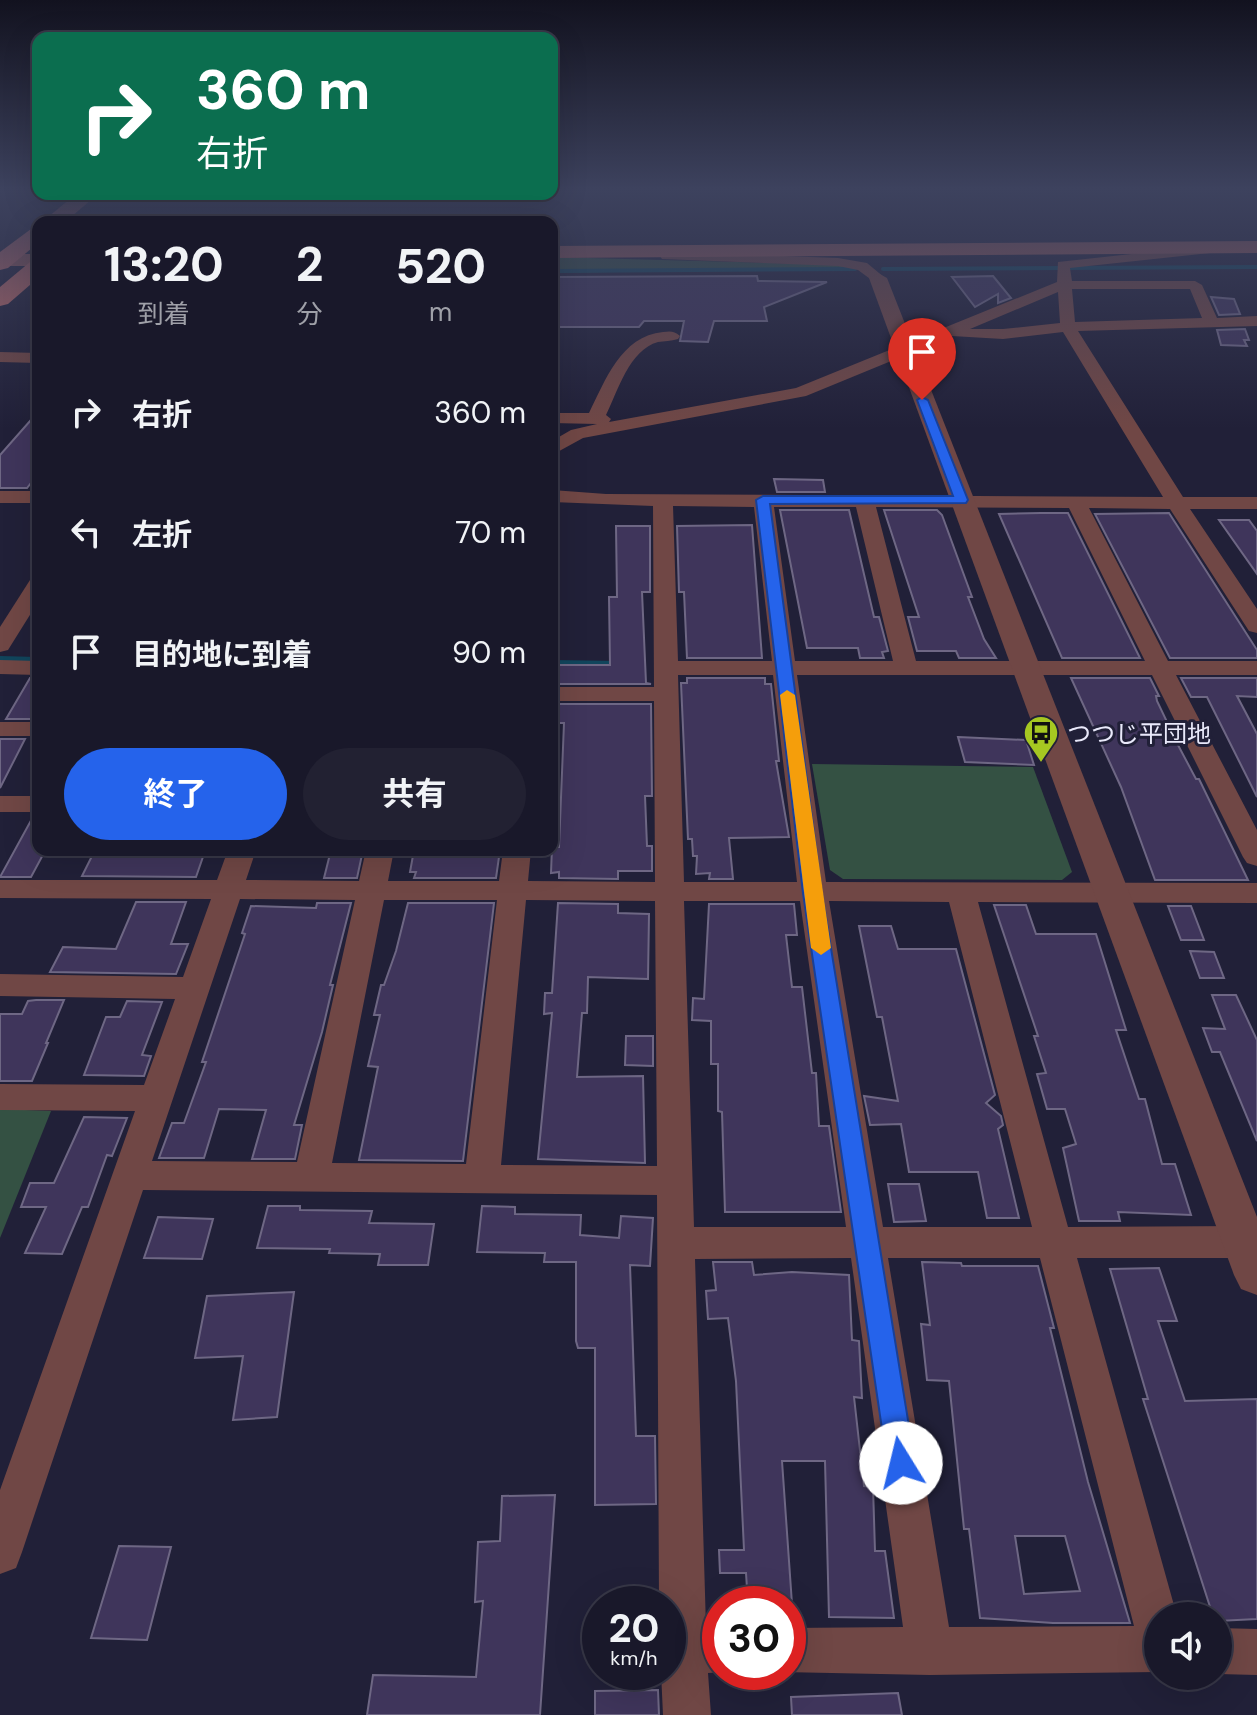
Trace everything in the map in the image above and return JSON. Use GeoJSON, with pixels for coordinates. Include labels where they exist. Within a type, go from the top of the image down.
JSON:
{"type":"FeatureCollection","features":[{"type":"Feature","properties":{"kind":"main road"},"geometry":{"type":"LineString","coordinates":[[0,299],[32,272]]}},
{"type":"Feature","properties":{"kind":"street"},"geometry":{"type":"LineString","coordinates":[[677,1243],[1054,1242],[1251,1258],[878,278],[866,269]]}},
{"type":"Feature","properties":{"kind":"street"},"geometry":{"type":"LineString","coordinates":[[558,445],[577,434],[800,392],[944,333],[1063,274],[1093,269]]}},
{"type":"Feature","properties":{"kind":"street"},"geometry":{"type":"LineString","coordinates":[[1063,274],[1134,304],[1211,321],[1257,321]]}},
{"type":"Feature","properties":{"kind":"street"},"geometry":{"type":"LineString","coordinates":[[1063,274],[1068,327],[1257,626]]}},
{"type":"Feature","properties":{"kind":"street"},"geometry":{"type":"LineString","coordinates":[[944,333],[1003,334],[1068,327],[1195,285],[1211,321]]}},
{"type":"Feature","properties":{"kind":"street"},"geometry":{"type":"LineString","coordinates":[[596,417],[628,356],[640,342],[650,337],[672,336]]}},
{"type":"Feature","properties":{"kind":"street"},"geometry":{"type":"LineString","coordinates":[[0,357],[32,358]]}},
{"type":"Feature","properties":{"kind":"street"},"geometry":{"type":"LineString","coordinates":[[558,418],[596,417],[618,425]]}},
{"type":"Feature","properties":{"kind":"street"},"geometry":{"type":"LineString","coordinates":[[558,496],[606,500],[1257,503]]}},
{"type":"Feature","properties":{"kind":"street"},"geometry":{"type":"LineString","coordinates":[[0,497],[32,497]]}},
{"type":"Feature","properties":{"kind":"street"},"geometry":{"type":"LineString","coordinates":[[663,498],[677,1243],[702,1650],[687,1715]]}},
{"type":"Feature","properties":{"kind":"street"},"geometry":{"type":"LineString","coordinates":[[763,500],[813,893],[930,1652]]}},
{"type":"Feature","properties":{"kind":"street"},"geometry":{"type":"LineString","coordinates":[[864,500],[906,668]]}},
{"type":"Feature","properties":{"kind":"street"},"geometry":{"type":"LineString","coordinates":[[1075,501],[1257,857]]}},
{"type":"Feature","properties":{"kind":"street"},"geometry":{"type":"LineString","coordinates":[[0,645],[32,594]]}},
{"type":"Feature","properties":{"kind":"street"},"geometry":{"type":"LineString","coordinates":[[0,667],[32,668]]}},
{"type":"Feature","properties":{"kind":"street"},"geometry":{"type":"LineString","coordinates":[[665,668],[1257,668]]}},
{"type":"Feature","properties":{"kind":"street"},"geometry":{"type":"LineString","coordinates":[[558,694],[666,694]]}},
{"type":"Feature","properties":{"kind":"street"},"geometry":{"type":"LineString","coordinates":[[0,729],[32,729]]}},
{"type":"Feature","properties":{"kind":"street"},"geometry":{"type":"LineString","coordinates":[[0,804],[32,804]]}},
{"type":"Feature","properties":{"kind":"street"},"geometry":{"type":"LineString","coordinates":[[0,1552],[240,856]]}},
{"type":"Feature","properties":{"kind":"street"},"geometry":{"type":"LineString","coordinates":[[312,1176],[379,856]]}},
{"type":"Feature","properties":{"kind":"street"},"geometry":{"type":"LineString","coordinates":[[482,1179],[516,856]]}},
{"type":"Feature","properties":{"kind":"street"},"geometry":{"type":"LineString","coordinates":[[0,889],[1257,893]]}},
{"type":"Feature","properties":{"kind":"street"},"geometry":{"type":"LineString","coordinates":[[961,893],[1150,1602]]}},
{"type":"Feature","properties":{"kind":"street"},"geometry":{"type":"LineString","coordinates":[[0,985],[195,988]]}},
{"type":"Feature","properties":{"kind":"street"},"geometry":{"type":"LineString","coordinates":[[0,1097],[157,1098]]}},
{"type":"Feature","properties":{"kind":"street"},"geometry":{"type":"LineString","coordinates":[[130,1175],[675,1181]]}},
{"type":"Feature","properties":{"kind":"street"},"geometry":{"type":"LineString","coordinates":[[806,1651],[1144,1649]]}},
{"type":"Feature","properties":{"kind":"street"},"geometry":{"type":"LineString","coordinates":[[1232,1651],[1257,1652]]}},
{"type":"Feature","properties":{"kind":"green space"},"geometry":{"type":"Polygon","coordinates":[[[558,269],[792,269],[558,273],[558,269]]]}},
{"type":"Feature","properties":{"kind":"green space"},"geometry":{"type":"Polygon","coordinates":[[[812,764],[1033,767],[1072,872],[1062,880],[843,879],[830,870],[812,764]]]}},
{"type":"Feature","properties":{"kind":"green space"},"geometry":{"type":"Polygon","coordinates":[[[0,1109],[51,1111],[0,1238],[0,1109]]]}},
{"type":"Feature","properties":{"kind":"building"},"geometry":{"type":"Polygon","coordinates":[[[757,276],[758,281],[827,282],[764,307],[767,321],[714,321],[708,342],[680,341],[684,321],[644,321],[639,327],[558,327],[558,277],[757,276]]]}},
{"type":"Feature","properties":{"kind":"building"},"geometry":{"type":"Polygon","coordinates":[[[993,276],[1011,298],[998,303],[998,294],[975,307],[952,277],[993,276]]]}},
{"type":"Feature","properties":{"kind":"building"},"geometry":{"type":"Polygon","coordinates":[[[1211,297],[1234,299],[1240,314],[1219,315],[1211,297]]]}},
{"type":"Feature","properties":{"kind":"building"},"geometry":{"type":"Polygon","coordinates":[[[1245,329],[1249,340],[1244,340],[1247,346],[1221,345],[1217,330],[1245,329]]]}},
{"type":"Feature","properties":{"kind":"building"},"geometry":{"type":"Polygon","coordinates":[[[32,419],[32,482],[27,488],[0,488],[0,455],[32,419]]]}},
{"type":"Feature","properties":{"kind":"building"},"geometry":{"type":"Polygon","coordinates":[[[774,479],[823,480],[825,492],[777,492],[774,479]]]}},
{"type":"Feature","properties":{"kind":"building"},"geometry":{"type":"Polygon","coordinates":[[[780,510],[849,510],[874,617],[879,617],[888,651],[882,652],[884,658],[860,658],[858,648],[807,648],[780,510]]]}},
{"type":"Feature","properties":{"kind":"building"},"geometry":{"type":"Polygon","coordinates":[[[884,510],[937,510],[942,515],[972,597],[968,597],[984,639],[996,658],[959,658],[956,651],[917,651],[908,617],[919,617],[884,510]]]}},
{"type":"Feature","properties":{"kind":"building"},"geometry":{"type":"Polygon","coordinates":[[[1068,513],[1140,658],[1062,658],[999,514],[1068,513]]]}},
{"type":"Feature","properties":{"kind":"building"},"geometry":{"type":"Polygon","coordinates":[[[1169,513],[1257,650],[1257,658],[1170,658],[1095,514],[1169,513]]]}},
{"type":"Feature","properties":{"kind":"building"},"geometry":{"type":"Polygon","coordinates":[[[1219,520],[1249,520],[1257,531],[1257,574],[1219,520]]]}},
{"type":"Feature","properties":{"kind":"building"},"geometry":{"type":"Polygon","coordinates":[[[752,525],[762,658],[687,658],[684,592],[679,592],[677,526],[752,525]]]}},
{"type":"Feature","properties":{"kind":"building"},"geometry":{"type":"Polygon","coordinates":[[[616,526],[650,526],[650,592],[642,592],[646,683],[651,684],[558,684],[558,665],[610,665],[609,597],[617,597],[616,526]]]}},
{"type":"Feature","properties":{"kind":"building"},"geometry":{"type":"Polygon","coordinates":[[[30,678],[32,678],[32,719],[6,719],[30,678]]]}},
{"type":"Feature","properties":{"kind":"building"},"geometry":{"type":"Polygon","coordinates":[[[687,678],[765,678],[765,684],[771,684],[779,761],[776,761],[789,837],[729,838],[733,879],[709,879],[710,873],[696,874],[697,856],[693,856],[692,839],[688,839],[681,683],[687,683],[687,678]]]}},
{"type":"Feature","properties":{"kind":"building"},"geometry":{"type":"Polygon","coordinates":[[[1071,678],[1150,678],[1159,696],[1156,696],[1157,701],[1178,745],[1196,779],[1199,779],[1248,880],[1155,880],[1121,787],[1071,678]]]}},
{"type":"Feature","properties":{"kind":"building"},"geometry":{"type":"Polygon","coordinates":[[[1181,678],[1257,678],[1257,697],[1237,696],[1257,734],[1257,797],[1207,697],[1191,697],[1181,678]]]}},
{"type":"Feature","properties":{"kind":"building"},"geometry":{"type":"Polygon","coordinates":[[[558,704],[651,704],[652,796],[645,796],[647,846],[652,846],[652,871],[618,871],[618,879],[559,878],[559,872],[551,873],[552,856],[558,856],[559,847],[564,723],[558,723],[558,704]]]}},
{"type":"Feature","properties":{"kind":"building"},"geometry":{"type":"Polygon","coordinates":[[[958,737],[1026,740],[1034,765],[965,762],[958,737]]]}},
{"type":"Feature","properties":{"kind":"building"},"geometry":{"type":"Polygon","coordinates":[[[0,739],[25,739],[0,788],[0,739]]]}},
{"type":"Feature","properties":{"kind":"building"},"geometry":{"type":"Polygon","coordinates":[[[32,819],[32,856],[42,856],[31,877],[0,877],[32,819]]]}},
{"type":"Feature","properties":{"kind":"building"},"geometry":{"type":"Polygon","coordinates":[[[92,856],[203,856],[196,877],[82,876],[92,856]]]}},
{"type":"Feature","properties":{"kind":"building"},"geometry":{"type":"Polygon","coordinates":[[[330,856],[362,856],[357,878],[324,878],[330,856]]]}},
{"type":"Feature","properties":{"kind":"building"},"geometry":{"type":"Polygon","coordinates":[[[413,856],[499,856],[496,878],[414,878],[416,872],[410,872],[413,856]]]}},
{"type":"Feature","properties":{"kind":"building"},"geometry":{"type":"Polygon","coordinates":[[[136,902],[186,902],[171,944],[188,944],[176,974],[50,972],[63,947],[116,949],[136,902]]]}},
{"type":"Feature","properties":{"kind":"building"},"geometry":{"type":"Polygon","coordinates":[[[317,903],[351,903],[330,985],[333,985],[322,1032],[294,1125],[302,1125],[295,1159],[252,1159],[266,1110],[219,1109],[204,1158],[159,1158],[172,1123],[184,1123],[206,1062],[202,1062],[245,934],[242,933],[251,906],[316,908],[317,903]]]}},
{"type":"Feature","properties":{"kind":"building"},"geometry":{"type":"Polygon","coordinates":[[[408,903],[494,903],[463,1161],[359,1160],[378,1067],[368,1066],[380,1015],[374,1015],[381,985],[384,985],[396,951],[408,903]]]}},
{"type":"Feature","properties":{"kind":"building"},"geometry":{"type":"Polygon","coordinates":[[[558,903],[618,904],[618,913],[649,914],[648,979],[588,977],[587,1013],[582,1013],[577,1077],[643,1076],[645,1163],[538,1159],[552,1013],[544,1014],[545,993],[552,993],[558,903]]]}},
{"type":"Feature","properties":{"kind":"building"},"geometry":{"type":"Polygon","coordinates":[[[709,904],[794,904],[797,935],[786,935],[792,987],[802,987],[812,1073],[816,1073],[819,1126],[829,1126],[841,1212],[725,1212],[722,1112],[718,1111],[718,1064],[711,1064],[711,1021],[692,1020],[693,998],[704,999],[709,904]]]}},
{"type":"Feature","properties":{"kind":"building"},"geometry":{"type":"Polygon","coordinates":[[[994,905],[1026,905],[1036,934],[1096,934],[1126,1030],[1116,1030],[1139,1099],[1145,1099],[1162,1164],[1175,1164],[1191,1215],[1118,1212],[1120,1221],[1079,1221],[1063,1148],[1076,1144],[1065,1109],[1047,1109],[1037,1074],[1046,1073],[1034,1036],[1038,1036],[994,905]]]}},
{"type":"Feature","properties":{"kind":"building"},"geometry":{"type":"Polygon","coordinates":[[[1168,906],[1191,906],[1204,940],[1181,940],[1168,906]]]}},
{"type":"Feature","properties":{"kind":"building"},"geometry":{"type":"Polygon","coordinates":[[[859,926],[891,926],[898,949],[956,949],[995,1095],[986,1103],[1001,1116],[1003,1125],[998,1129],[1019,1218],[987,1218],[978,1172],[909,1172],[901,1124],[870,1125],[864,1096],[898,1101],[882,1017],[877,1017],[859,926]]]}},
{"type":"Feature","properties":{"kind":"building"},"geometry":{"type":"Polygon","coordinates":[[[1190,951],[1214,952],[1224,978],[1200,978],[1190,951]]]}},
{"type":"Feature","properties":{"kind":"building"},"geometry":{"type":"Polygon","coordinates":[[[1212,995],[1236,995],[1257,1040],[1257,1141],[1220,1052],[1212,1052],[1203,1028],[1225,1029],[1212,995]]]}},
{"type":"Feature","properties":{"kind":"building"},"geometry":{"type":"Polygon","coordinates":[[[64,1000],[32,1081],[0,1081],[0,1014],[22,1014],[28,1001],[64,1000]]]}},
{"type":"Feature","properties":{"kind":"building"},"geometry":{"type":"Polygon","coordinates":[[[127,1001],[162,1002],[142,1055],[151,1056],[144,1076],[84,1075],[106,1017],[120,1017],[127,1001]]]}},
{"type":"Feature","properties":{"kind":"building"},"geometry":{"type":"Polygon","coordinates":[[[626,1036],[653,1036],[653,1066],[625,1065],[626,1036]]]}},
{"type":"Feature","properties":{"kind":"building"},"geometry":{"type":"Polygon","coordinates":[[[84,1117],[127,1118],[112,1156],[107,1155],[88,1207],[82,1207],[62,1254],[25,1253],[46,1207],[21,1207],[30,1183],[54,1183],[84,1117]]]}},
{"type":"Feature","properties":{"kind":"building"},"geometry":{"type":"Polygon","coordinates":[[[888,1184],[919,1184],[926,1221],[894,1222],[888,1184]]]}},
{"type":"Feature","properties":{"kind":"building"},"geometry":{"type":"Polygon","coordinates":[[[268,1206],[300,1206],[300,1210],[372,1211],[369,1223],[434,1224],[428,1265],[378,1265],[380,1254],[329,1253],[330,1249],[257,1248],[268,1206]]]}},
{"type":"Feature","properties":{"kind":"building"},"geometry":{"type":"Polygon","coordinates":[[[482,1206],[515,1207],[515,1214],[581,1215],[580,1235],[619,1238],[621,1216],[653,1218],[650,1266],[630,1265],[636,1436],[655,1436],[656,1504],[595,1505],[595,1348],[578,1348],[576,1341],[576,1262],[544,1262],[545,1253],[477,1252],[482,1206]]]}},
{"type":"Feature","properties":{"kind":"building"},"geometry":{"type":"Polygon","coordinates":[[[158,1217],[213,1219],[202,1259],[144,1258],[158,1217]]]}},
{"type":"Feature","properties":{"kind":"building"},"geometry":{"type":"Polygon","coordinates":[[[713,1262],[752,1262],[754,1275],[792,1272],[849,1275],[852,1340],[859,1341],[862,1398],[854,1397],[864,1486],[873,1487],[875,1551],[885,1551],[894,1618],[829,1617],[825,1461],[782,1461],[791,1586],[747,1586],[746,1573],[720,1573],[719,1550],[744,1550],[736,1381],[728,1318],[708,1319],[706,1291],[716,1290],[713,1262]]]}},
{"type":"Feature","properties":{"kind":"building"},"geometry":{"type":"Polygon","coordinates":[[[922,1262],[961,1263],[962,1266],[1038,1266],[1088,1482],[1130,1623],[1053,1623],[980,1618],[969,1529],[964,1529],[949,1381],[927,1380],[921,1324],[930,1325],[922,1262]],[[1015,1536],[1024,1594],[1080,1591],[1065,1536],[1015,1536]]]}},
{"type":"Feature","properties":{"kind":"building"},"geometry":{"type":"Polygon","coordinates":[[[1159,1268],[1177,1321],[1158,1321],[1185,1401],[1257,1399],[1257,1619],[1232,1620],[1232,1602],[1208,1602],[1143,1399],[1148,1399],[1110,1269],[1159,1268]]]}},
{"type":"Feature","properties":{"kind":"building"},"geometry":{"type":"Polygon","coordinates":[[[294,1292],[277,1417],[233,1420],[243,1356],[195,1358],[207,1296],[294,1292]]]}},
{"type":"Feature","properties":{"kind":"building"},"geometry":{"type":"Polygon","coordinates":[[[555,1495],[540,1715],[367,1715],[373,1675],[476,1677],[483,1601],[475,1602],[478,1542],[500,1541],[502,1496],[555,1495]]]}},
{"type":"Feature","properties":{"kind":"building"},"geometry":{"type":"Polygon","coordinates":[[[119,1546],[171,1547],[147,1640],[91,1638],[119,1546]]]}},
{"type":"Feature","properties":{"kind":"building"},"geometry":{"type":"Polygon","coordinates":[[[658,1690],[659,1715],[595,1715],[595,1691],[658,1690]]]}},
{"type":"Feature","properties":{"kind":"building"},"geometry":{"type":"Polygon","coordinates":[[[898,1693],[902,1715],[792,1715],[791,1697],[898,1693]]]}},
{"type":"Feature","properties":{"kind":"waterway"},"geometry":{"type":"LineString","coordinates":[[558,271],[850,269]]}},
{"type":"Feature","properties":{"kind":"waterway"},"geometry":{"type":"LineString","coordinates":[[0,659],[32,660]]}},
{"type":"Feature","properties":{"kind":"waterway"},"geometry":{"type":"LineString","coordinates":[[558,663],[621,664]]}},
{"type":"Feature","properties":{"kind":"slow traffic"},"geometry":{"type":"LineString","coordinates":[[787,695],[821,948]]}},
{"type":"Feature","properties":{"kind":"place","name":"つつじ平団地"},"geometry":{"type":"Point","coordinates":[1041,764]}},
{"type":"Feature","properties":{"kind":"route"},"geometry":{"type":"LineString","coordinates":[[901,1463],[813,893],[763,500],[961,500],[922,400]]}}]}
